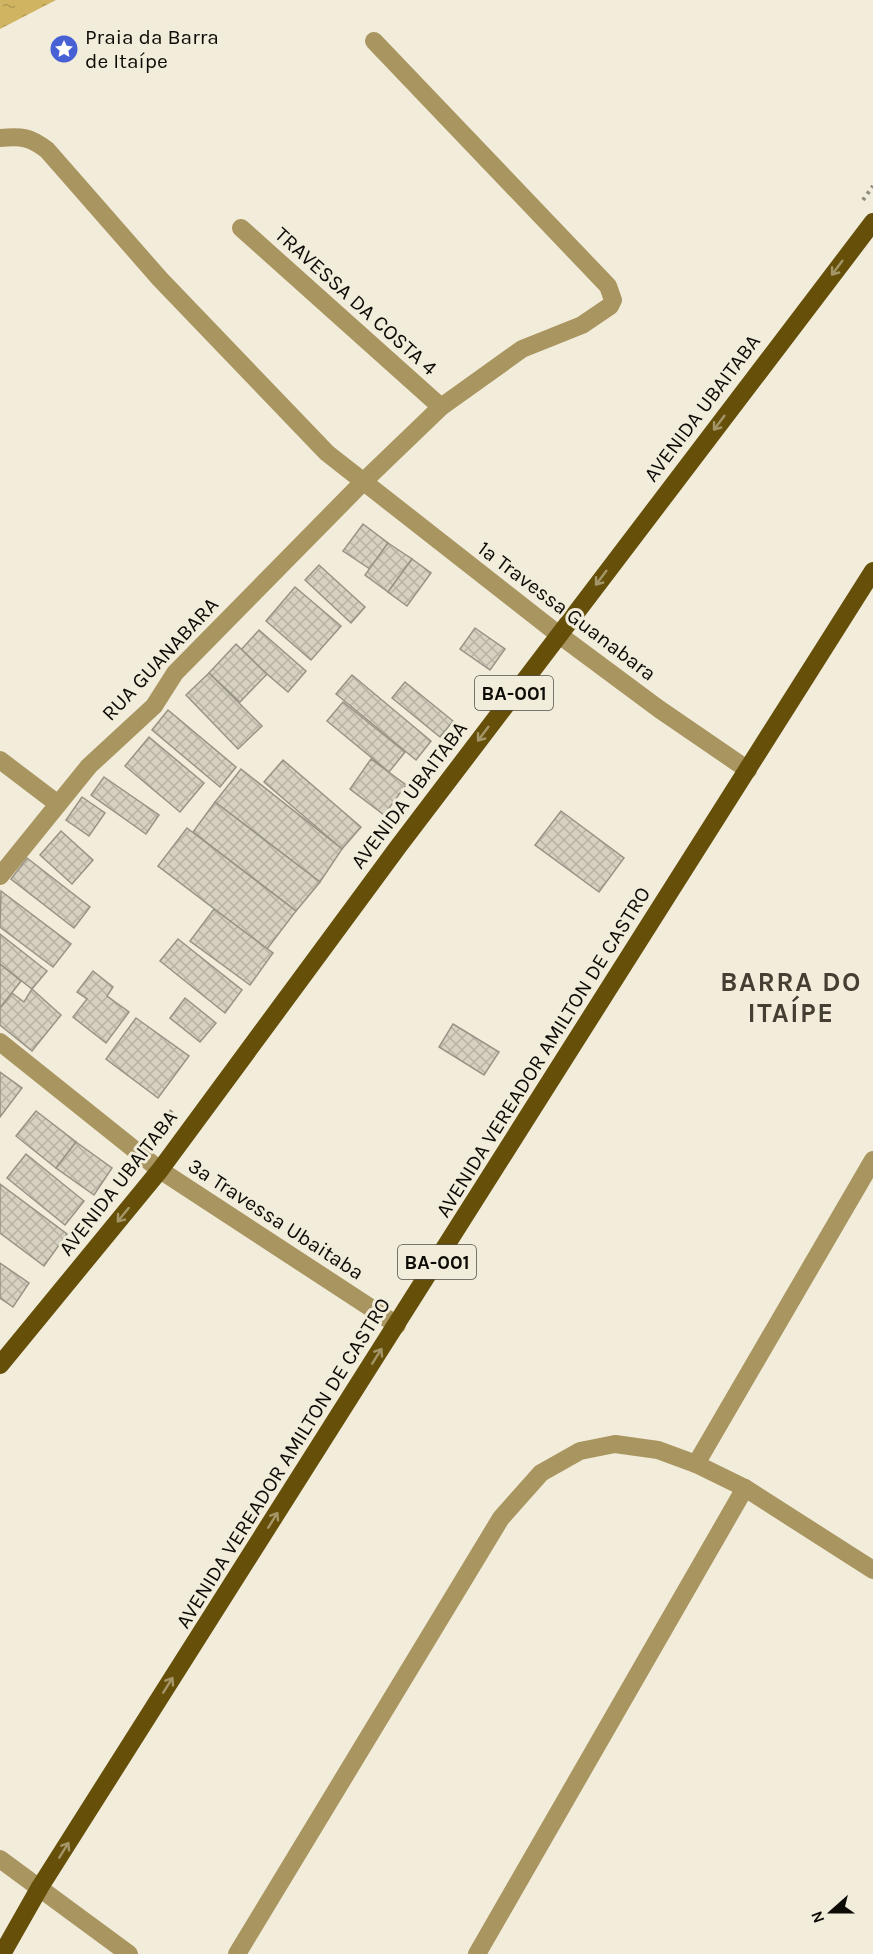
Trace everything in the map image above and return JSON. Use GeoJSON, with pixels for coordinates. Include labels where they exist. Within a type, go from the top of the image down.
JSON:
{"type":"FeatureCollection","features":[{"type":"Feature","properties":{"kind":"main road","name":"AVENIDA UBAITABA"},"geometry":{"type":"LineString","coordinates":[[0,1365],[160,1170],[558,634],[873,222]]}},
{"type":"Feature","properties":{"kind":"main road","name":"AVENIDA VEREADOR AMILTON DE CASTRO"},"geometry":{"type":"LineString","coordinates":[[2,1954],[40,1887],[748,770],[868,591],[873,571]]}},
{"type":"Feature","properties":{"kind":"street","name":"RUA GUANABARA"},"geometry":{"type":"LineString","coordinates":[[0,876],[101,754],[154,706],[175,673],[363,482],[441,407],[522,349],[582,325],[610,306],[613,300],[608,286],[374,41]]}},
{"type":"Feature","properties":{"kind":"street","name":"1ª Travessa Guanabara"},"geometry":{"type":"LineString","coordinates":[[0,138],[32,139],[47,150],[168,288],[327,453],[558,634],[659,709],[748,770]]}},
{"type":"Feature","properties":{"kind":"street","name":"TRAVESSA DA COSTA 4"},"geometry":{"type":"LineString","coordinates":[[241,228],[441,407]]}},
{"type":"Feature","properties":{"kind":"street"},"geometry":{"type":"LineString","coordinates":[[0,760],[58,804]]}},
{"type":"Feature","properties":{"kind":"street","name":"3ª Travessa Ubaitaba"},"geometry":{"type":"LineString","coordinates":[[0,1042],[160,1170],[397,1325]]}},
{"type":"Feature","properties":{"kind":"street"},"geometry":{"type":"LineString","coordinates":[[696,1464],[873,1160]]}},
{"type":"Feature","properties":{"kind":"street"},"geometry":{"type":"LineString","coordinates":[[237,1954],[501,1518],[541,1473],[580,1451],[615,1444],[658,1450],[696,1464],[746,1488],[873,1570]]}},
{"type":"Feature","properties":{"kind":"street"},"geometry":{"type":"LineString","coordinates":[[477,1954],[746,1488]]}},
{"type":"Feature","properties":{"kind":"street"},"geometry":{"type":"LineString","coordinates":[[0,1859],[129,1954]]}},
{"type":"Feature","properties":{"kind":"water"},"geometry":{"type":"Polygon","coordinates":[[[0,0],[56,0],[0,29],[0,0]]]}},
{"type":"Feature","properties":{"kind":"building"},"geometry":{"type":"Polygon","coordinates":[[[363,524],[388,543],[370,569],[343,551],[363,524]]]}},
{"type":"Feature","properties":{"kind":"building"},"geometry":{"type":"Polygon","coordinates":[[[388,543],[412,559],[388,592],[365,575],[388,543]]]}},
{"type":"Feature","properties":{"kind":"building"},"geometry":{"type":"Polygon","coordinates":[[[412,559],[431,573],[407,606],[388,592],[412,559]]]}},
{"type":"Feature","properties":{"kind":"building"},"geometry":{"type":"Polygon","coordinates":[[[319,565],[365,607],[351,623],[305,580],[319,565]]]}},
{"type":"Feature","properties":{"kind":"building"},"geometry":{"type":"Polygon","coordinates":[[[295,587],[341,626],[311,660],[266,621],[295,587]]]}},
{"type":"Feature","properties":{"kind":"building"},"geometry":{"type":"Polygon","coordinates":[[[475,628],[505,649],[490,670],[460,649],[475,628]]]}},
{"type":"Feature","properties":{"kind":"building"},"geometry":{"type":"Polygon","coordinates":[[[259,630],[306,671],[288,692],[240,651],[259,630]]]}},
{"type":"Feature","properties":{"kind":"building"},"geometry":{"type":"Polygon","coordinates":[[[236,644],[267,674],[240,702],[209,673],[236,644]]]}},
{"type":"Feature","properties":{"kind":"building"},"geometry":{"type":"Polygon","coordinates":[[[209,673],[262,726],[238,749],[186,695],[209,673]]]}},
{"type":"Feature","properties":{"kind":"building"},"geometry":{"type":"Polygon","coordinates":[[[352,675],[431,741],[416,760],[336,694],[352,675]]]}},
{"type":"Feature","properties":{"kind":"building"},"geometry":{"type":"Polygon","coordinates":[[[405,682],[453,721],[440,737],[392,698],[405,682]]]}},
{"type":"Feature","properties":{"kind":"building"},"geometry":{"type":"Polygon","coordinates":[[[343,702],[405,752],[389,772],[327,721],[343,702]]]}},
{"type":"Feature","properties":{"kind":"building"},"geometry":{"type":"Polygon","coordinates":[[[168,710],[236,767],[220,787],[152,730],[168,710]]]}},
{"type":"Feature","properties":{"kind":"building"},"geometry":{"type":"Polygon","coordinates":[[[149,737],[204,783],[180,812],[125,766],[149,737]]]}},
{"type":"Feature","properties":{"kind":"building"},"geometry":{"type":"Polygon","coordinates":[[[371,759],[406,785],[384,815],[350,789],[371,759]]]}},
{"type":"Feature","properties":{"kind":"building"},"geometry":{"type":"Polygon","coordinates":[[[283,760],[361,827],[342,849],[264,782],[283,760]]]}},
{"type":"Feature","properties":{"kind":"building"},"geometry":{"type":"Polygon","coordinates":[[[241,769],[342,849],[320,882],[215,802],[241,769]]]}},
{"type":"Feature","properties":{"kind":"building"},"geometry":{"type":"Polygon","coordinates":[[[104,777],[159,815],[146,834],[91,795],[104,777]]]}},
{"type":"Feature","properties":{"kind":"building"},"geometry":{"type":"Polygon","coordinates":[[[82,797],[105,813],[89,836],[66,820],[82,797]]]}},
{"type":"Feature","properties":{"kind":"building"},"geometry":{"type":"Polygon","coordinates":[[[215,802],[320,882],[296,911],[193,832],[215,802]]]}},
{"type":"Feature","properties":{"kind":"building"},"geometry":{"type":"Polygon","coordinates":[[[561,811],[624,858],[599,892],[535,845],[561,811]]]}},
{"type":"Feature","properties":{"kind":"building"},"geometry":{"type":"Polygon","coordinates":[[[187,828],[296,911],[267,949],[158,866],[187,828]]]}},
{"type":"Feature","properties":{"kind":"building"},"geometry":{"type":"Polygon","coordinates":[[[61,831],[93,860],[72,884],[40,855],[61,831]]]}},
{"type":"Feature","properties":{"kind":"building"},"geometry":{"type":"Polygon","coordinates":[[[27,858],[90,907],[74,928],[11,879],[27,858]]]}},
{"type":"Feature","properties":{"kind":"building"},"geometry":{"type":"Polygon","coordinates":[[[1,891],[71,944],[53,967],[0,927],[1,891]]]}},
{"type":"Feature","properties":{"kind":"building"},"geometry":{"type":"Polygon","coordinates":[[[214,909],[273,953],[250,985],[190,941],[214,909]]]}},
{"type":"Feature","properties":{"kind":"building"},"geometry":{"type":"Polygon","coordinates":[[[0,934],[47,971],[32,989],[0,964],[0,934]]]}},
{"type":"Feature","properties":{"kind":"building"},"geometry":{"type":"Polygon","coordinates":[[[178,939],[242,990],[225,1013],[160,961],[178,939]]]}},
{"type":"Feature","properties":{"kind":"building"},"geometry":{"type":"Polygon","coordinates":[[[0,964],[21,981],[0,1008],[0,964]]]}},
{"type":"Feature","properties":{"kind":"building"},"geometry":{"type":"Polygon","coordinates":[[[93,971],[113,987],[107,996],[129,1012],[106,1043],[73,1017],[87,999],[77,992],[93,971]]]}},
{"type":"Feature","properties":{"kind":"building"},"geometry":{"type":"Polygon","coordinates":[[[32,989],[61,1015],[32,1051],[0,1025],[0,1008],[12,993],[24,1002],[32,989]]]}},
{"type":"Feature","properties":{"kind":"building"},"geometry":{"type":"Polygon","coordinates":[[[185,998],[216,1023],[200,1042],[170,1018],[185,998]]]}},
{"type":"Feature","properties":{"kind":"building"},"geometry":{"type":"Polygon","coordinates":[[[136,1018],[189,1056],[158,1098],[106,1059],[136,1018]]]}},
{"type":"Feature","properties":{"kind":"building"},"geometry":{"type":"Polygon","coordinates":[[[453,1024],[499,1052],[484,1075],[439,1047],[453,1024]]]}},
{"type":"Feature","properties":{"kind":"building"},"geometry":{"type":"Polygon","coordinates":[[[0,1072],[22,1088],[0,1117],[0,1072]]]}},
{"type":"Feature","properties":{"kind":"building"},"geometry":{"type":"Polygon","coordinates":[[[36,1111],[76,1142],[56,1168],[16,1136],[36,1111]]]}},
{"type":"Feature","properties":{"kind":"building"},"geometry":{"type":"Polygon","coordinates":[[[76,1142],[112,1168],[94,1195],[56,1168],[76,1142]]]}},
{"type":"Feature","properties":{"kind":"building"},"geometry":{"type":"Polygon","coordinates":[[[26,1154],[84,1201],[65,1225],[7,1178],[26,1154]]]}},
{"type":"Feature","properties":{"kind":"building"},"geometry":{"type":"Polygon","coordinates":[[[0,1184],[67,1234],[44,1266],[0,1233],[0,1184]]]}},
{"type":"Feature","properties":{"kind":"building"},"geometry":{"type":"Polygon","coordinates":[[[0,1263],[29,1283],[13,1307],[0,1298],[0,1263]]]}},
{"type":"Feature","properties":{"kind":"place","name":"Praia da Barra de Itaípe"},"geometry":{"type":"Point","coordinates":[64,49]}},
{"type":"Feature","properties":{"kind":"district","name":"BARRA DO ITAÍPE"},"geometry":{"type":"Point","coordinates":[791,998]}}]}
